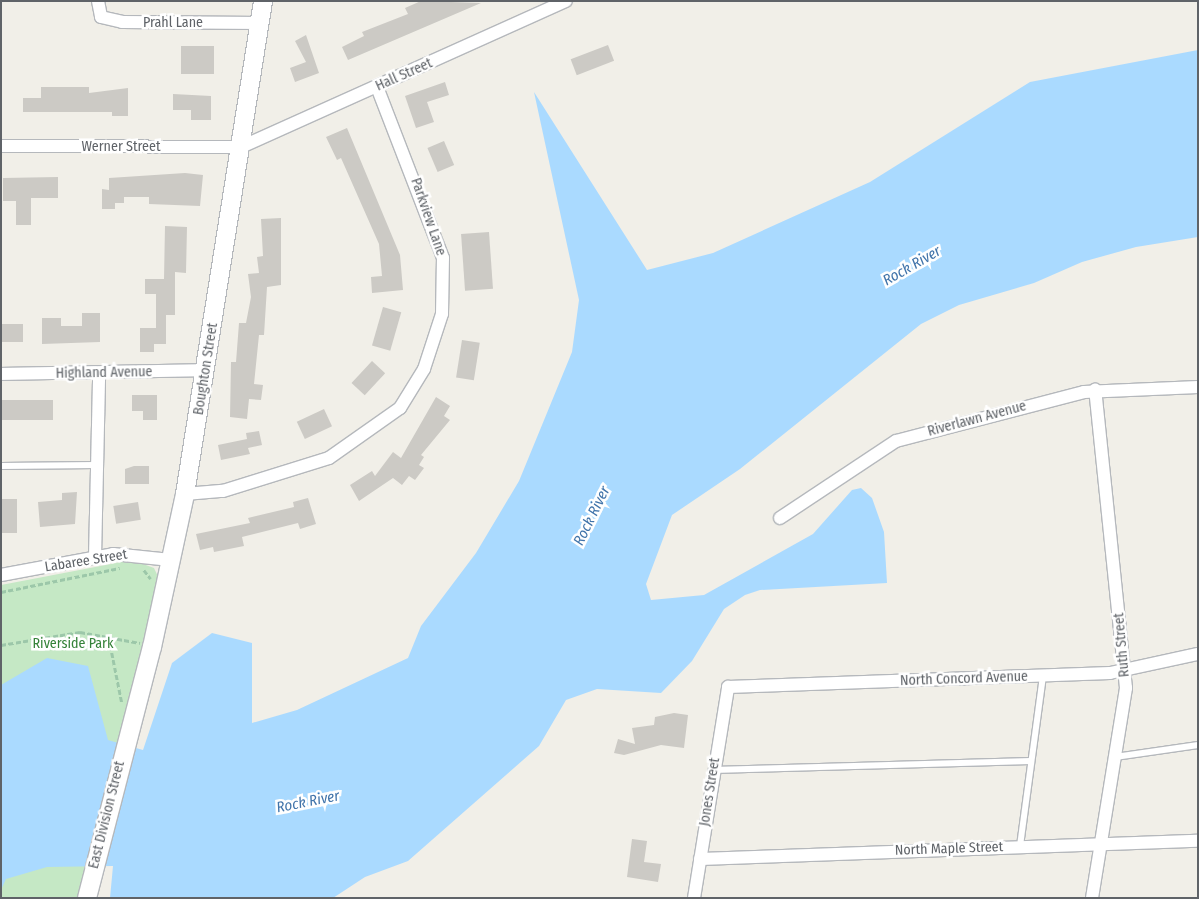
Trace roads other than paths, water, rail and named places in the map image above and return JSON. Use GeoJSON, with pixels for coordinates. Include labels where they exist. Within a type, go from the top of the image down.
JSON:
{"type":"FeatureCollection","features":[{"type":"Feature","properties":{"kind":"street","name":"Prahl Lane"},"geometry":{"type":"LineString","coordinates":[[98,1],[101,18],[122,22],[262,23]]}},
{"type":"Feature","properties":{"kind":"street","name":"Boughton Street"},"geometry":{"type":"LineString","coordinates":[[129,733],[145,642],[171,560],[184,494],[262,23],[263,1]]}},
{"type":"Feature","properties":{"kind":"street","name":"Hall Street"},"geometry":{"type":"LineString","coordinates":[[241,147],[566,1]]}},
{"type":"Feature","properties":{"kind":"street","name":"Parkview Lane"},"geometry":{"type":"LineString","coordinates":[[184,494],[223,491],[329,458],[400,408],[424,369],[442,314],[443,258],[377,87]]}},
{"type":"Feature","properties":{"kind":"street","name":"Werner Street"},"geometry":{"type":"LineString","coordinates":[[1,146],[241,147]]}},
{"type":"Feature","properties":{"kind":"street","name":"Highland Avenue"},"geometry":{"type":"LineString","coordinates":[[1,374],[99,375],[206,370]]}},
{"type":"Feature","properties":{"kind":"street"},"geometry":{"type":"LineString","coordinates":[[95,557],[99,375]]}},
{"type":"Feature","properties":{"kind":"street","name":"Riverlawn Avenue"},"geometry":{"type":"LineString","coordinates":[[780,518],[887,444],[1095,390],[1198,387]]}},
{"type":"Feature","properties":{"kind":"street","name":"Ruth Street"},"geometry":{"type":"LineString","coordinates":[[1092,898],[1115,758],[1126,669],[1095,390]]}},
{"type":"Feature","properties":{"kind":"street","name":"Labaree Street"},"geometry":{"type":"LineString","coordinates":[[1,575],[95,557],[129,553],[171,560]]}},
{"type":"Feature","properties":{"kind":"street","name":"North Concord Avenue"},"geometry":{"type":"LineString","coordinates":[[728,687],[1043,676],[1126,669],[1198,654]]}},
{"type":"Feature","properties":{"kind":"street","name":"Jones Street"},"geometry":{"type":"LineString","coordinates":[[694,898],[713,770],[728,687]]}},
{"type":"Feature","properties":{"kind":"street","name":"East Division Street"},"geometry":{"type":"LineString","coordinates":[[87,898],[129,733]]}},
{"type":"Feature","properties":{"kind":"street","name":"North Maple Street"},"geometry":{"type":"LineString","coordinates":[[700,859],[1198,841]]}},
{"type":"Feature","properties":{"kind":"lane"},"geometry":{"type":"LineString","coordinates":[[1,466],[96,465]]}},
{"type":"Feature","properties":{"kind":"lane"},"geometry":{"type":"LineString","coordinates":[[1020,846],[1043,676]]}},
{"type":"Feature","properties":{"kind":"lane"},"geometry":{"type":"LineString","coordinates":[[1115,758],[1198,745]]}},
{"type":"Feature","properties":{"kind":"lane"},"geometry":{"type":"LineString","coordinates":[[713,770],[1031,761]]}},
{"type":"Feature","properties":{"kind":"water","name":"Rock River"},"geometry":{"type":"Polygon","coordinates":[[[1198,50],[1198,237],[1136,247],[1082,262],[1034,283],[959,305],[921,324],[740,469],[672,515],[646,584],[651,600],[704,595],[813,534],[852,490],[861,488],[872,498],[884,532],[887,583],[760,590],[745,595],[724,609],[692,661],[661,693],[597,689],[566,700],[539,746],[408,861],[365,877],[333,898],[110,898],[113,866],[47,867],[6,879],[1,890],[1,685],[47,658],[88,666],[108,740],[143,750],[172,663],[212,633],[252,643],[252,723],[297,710],[408,658],[421,626],[476,553],[519,481],[572,352],[579,300],[534,92],[647,270],[713,253],[870,182],[1030,82],[1198,50]]]}},
{"type":"Feature","properties":{"kind":"park label","name":"Riverside Park"},"geometry":{"type":"Point","coordinates":[73,644]}}]}
